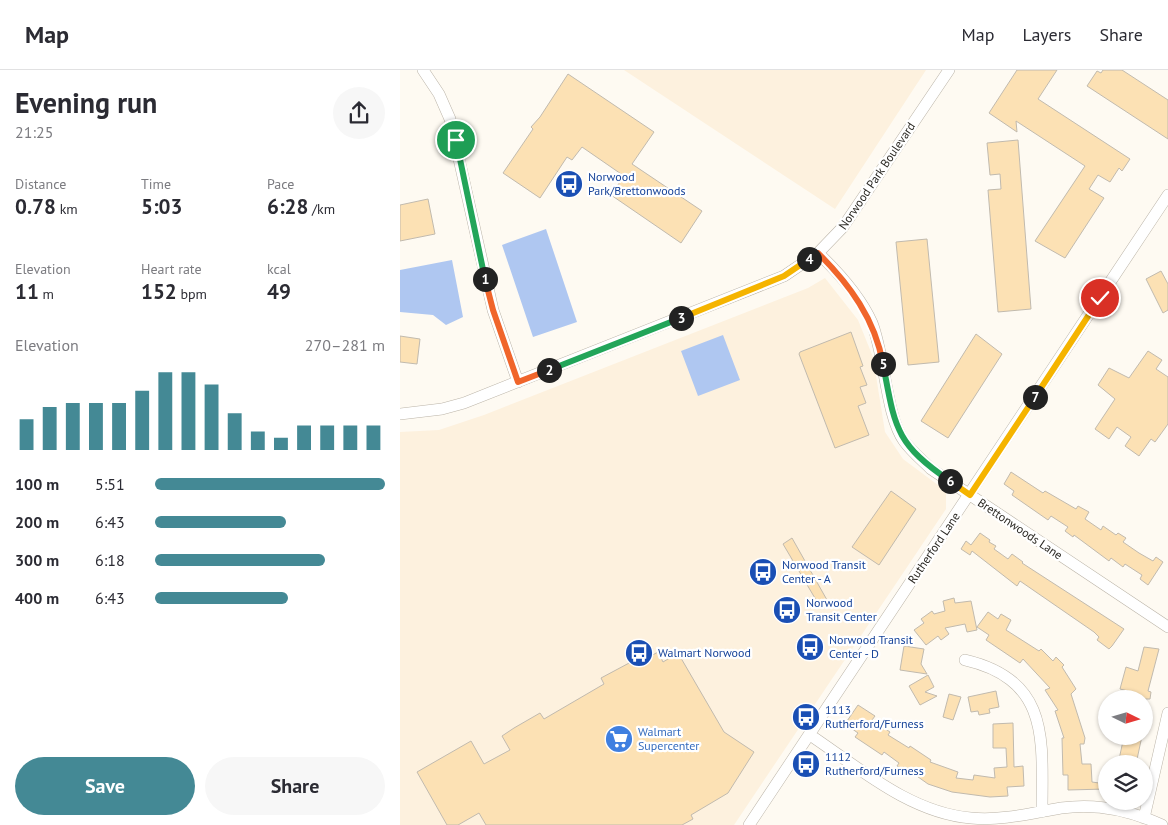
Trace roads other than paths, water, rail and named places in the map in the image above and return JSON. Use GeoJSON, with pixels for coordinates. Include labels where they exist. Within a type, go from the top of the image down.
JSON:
{"type":"FeatureCollection","features":[{"type":"Feature","properties":{"kind":"street"},"geometry":{"type":"LineString","coordinates":[[423,70],[439,94],[450,119],[493,310],[518,382]]}},
{"type":"Feature","properties":{"kind":"street","name":"Norwood Park Boulevard"},"geometry":{"type":"LineString","coordinates":[[400,414],[442,409],[518,382],[784,276],[818,253],[843,227],[949,70]]}},
{"type":"Feature","properties":{"kind":"street","name":"Rutherford Lane"},"geometry":{"type":"LineString","coordinates":[[749,825],[1168,196]]}},
{"type":"Feature","properties":{"kind":"street","name":"Brettonwoods Lane"},"geometry":{"type":"LineString","coordinates":[[818,253],[852,290],[871,322],[881,349],[896,424],[903,440],[931,468],[1168,627]]}},
{"type":"Feature","properties":{"kind":"street"},"geometry":{"type":"LineString","coordinates":[[965,660],[991,668],[1012,680],[1032,708],[1040,726],[1042,741],[1042,812]]}},
{"type":"Feature","properties":{"kind":"street"},"geometry":{"type":"LineString","coordinates":[[1144,818],[1168,713]]}},
{"type":"Feature","properties":{"kind":"street"},"geometry":{"type":"LineString","coordinates":[[810,735],[892,789],[934,810],[968,818],[1004,819],[1063,808],[1096,807],[1124,811],[1162,825]]}},
{"type":"Feature","properties":{"kind":"water"},"geometry":{"type":"Polygon","coordinates":[[[546,229],[577,322],[533,337],[502,245],[546,229]]]}},
{"type":"Feature","properties":{"kind":"water"},"geometry":{"type":"Polygon","coordinates":[[[452,260],[463,317],[446,325],[433,315],[400,312],[400,270],[452,260]]]}},
{"type":"Feature","properties":{"kind":"water"},"geometry":{"type":"Polygon","coordinates":[[[723,335],[740,380],[698,396],[681,351],[723,335]]]}},
{"type":"Feature","properties":{"kind":"place","name":"Norwood Park/Brettonwoods"},"geometry":{"type":"Point","coordinates":[569,184]}},
{"type":"Feature","properties":{"kind":"place","name":"Norwood Transit Center - A"},"geometry":{"type":"Point","coordinates":[763,572]}},
{"type":"Feature","properties":{"kind":"place","name":"Norwood Transit Center"},"geometry":{"type":"Point","coordinates":[787,610]}},
{"type":"Feature","properties":{"kind":"place","name":"Norwood Transit Center - D"},"geometry":{"type":"Point","coordinates":[810,647]}},
{"type":"Feature","properties":{"kind":"place","name":"Walmart Norwood"},"geometry":{"type":"Point","coordinates":[639,653]}},
{"type":"Feature","properties":{"kind":"place","name":"1113 Rutherford/Furness"},"geometry":{"type":"Point","coordinates":[806,717]}},
{"type":"Feature","properties":{"kind":"place","name":"Walmart Supercenter"},"geometry":{"type":"Point","coordinates":[619,739]}},
{"type":"Feature","properties":{"kind":"place","name":"1112 Rutherford/Furness"},"geometry":{"type":"Point","coordinates":[806,764]}}]}
